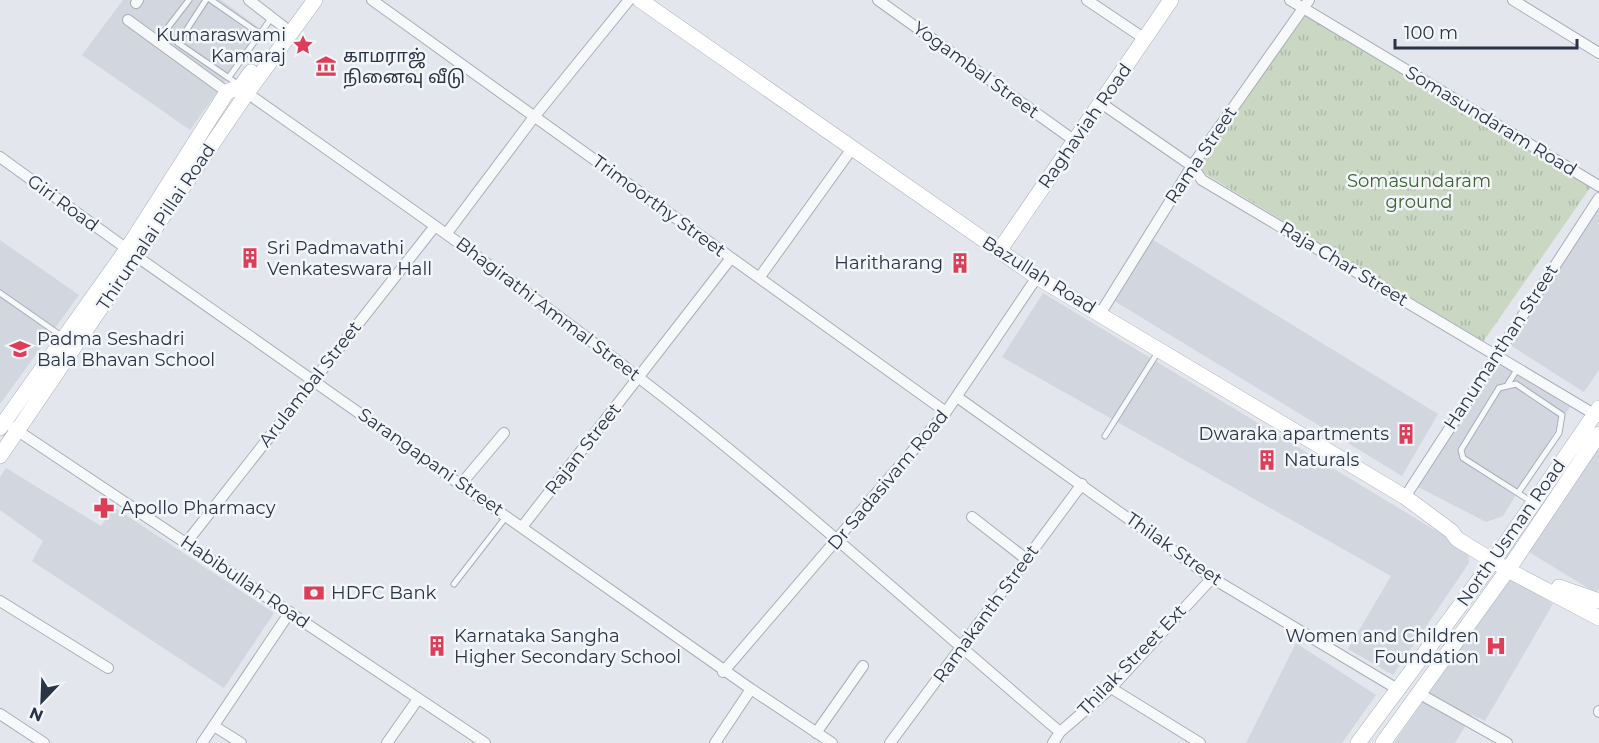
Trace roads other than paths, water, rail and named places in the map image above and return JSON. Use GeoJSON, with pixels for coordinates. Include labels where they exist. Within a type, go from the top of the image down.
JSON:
{"type":"FeatureCollection","features":[{"type":"Feature","properties":{"kind":"main road"},"geometry":{"type":"LineString","coordinates":[[236,87],[278,22],[304,0]]}},
{"type":"Feature","properties":{"kind":"main road","name":"Thirumalai Pillai Road"},"geometry":{"type":"LineString","coordinates":[[0,456],[7,427],[132,252],[236,87],[315,0]]}},
{"type":"Feature","properties":{"kind":"main road","name":"Bazullah Road"},"geometry":{"type":"LineString","coordinates":[[640,0],[851,150],[1037,277],[1405,497],[1451,531],[1462,531],[1511,566],[1555,590],[1593,605],[1599,618]]}},
{"type":"Feature","properties":{"kind":"main road","name":"Raghaviah Road"},"geometry":{"type":"LineString","coordinates":[[999,251],[1172,0]]}},
{"type":"Feature","properties":{"kind":"main road","name":"North Usman Road"},"geometry":{"type":"LineString","coordinates":[[1358,743],[1496,557],[1597,413]]}},
{"type":"Feature","properties":{"kind":"main road","name":"North Usman Road"},"geometry":{"type":"LineString","coordinates":[[1383,743],[1511,566],[1599,434]]}},
{"type":"Feature","properties":{"kind":"main road"},"geometry":{"type":"LineString","coordinates":[[1555,590],[1599,625]]}},
{"type":"Feature","properties":{"kind":"street"},"geometry":{"type":"LineString","coordinates":[[249,0],[278,22]]}},
{"type":"Feature","properties":{"kind":"street","name":"Trimoorthy Street"},"geometry":{"type":"LineString","coordinates":[[372,0],[946,412]]}},
{"type":"Feature","properties":{"kind":"street"},"geometry":{"type":"LineString","coordinates":[[447,233],[534,117],[629,0]]}},
{"type":"Feature","properties":{"kind":"street","name":"Yogambal Street"},"geometry":{"type":"LineString","coordinates":[[878,0],[1075,141]]}},
{"type":"Feature","properties":{"kind":"street"},"geometry":{"type":"LineString","coordinates":[[1088,0],[1145,39]]}},
{"type":"Feature","properties":{"kind":"street","name":"Somasundaram Road"},"geometry":{"type":"LineString","coordinates":[[1290,0],[1306,4],[1599,186]]}},
{"type":"Feature","properties":{"kind":"street"},"geometry":{"type":"LineString","coordinates":[[1513,0],[1599,53]]}},
{"type":"Feature","properties":{"kind":"street","name":"Rama Street"},"geometry":{"type":"LineString","coordinates":[[1100,314],[1192,166],[1306,4]]}},
{"type":"Feature","properties":{"kind":"street","name":"Bhagirathi Ammal Street"},"geometry":{"type":"LineString","coordinates":[[128,20],[236,87],[447,233],[639,377],[839,539],[961,648],[1060,732]]}},
{"type":"Feature","properties":{"kind":"street","name":"Raja Char Street"},"geometry":{"type":"LineString","coordinates":[[1101,103],[1192,166],[1202,180],[1597,413]]}},
{"type":"Feature","properties":{"kind":"street"},"geometry":{"type":"LineString","coordinates":[[759,278],[851,150]]}},
{"type":"Feature","properties":{"kind":"street","name":"Giri Road"},"geometry":{"type":"LineString","coordinates":[[0,157],[132,252]]}},
{"type":"Feature","properties":{"kind":"street","name":"Hanumanthan Street"},"geometry":{"type":"LineString","coordinates":[[1405,497],[1495,354],[1599,198]]}},
{"type":"Feature","properties":{"kind":"street","name":"Arulambal Street"},"geometry":{"type":"LineString","coordinates":[[186,543],[435,226]]}},
{"type":"Feature","properties":{"kind":"street","name":"Sarangapani Street"},"geometry":{"type":"LineString","coordinates":[[132,252],[507,516],[723,672],[832,743]]}},
{"type":"Feature","properties":{"kind":"street","name":"Rajan Street"},"geometry":{"type":"LineString","coordinates":[[522,527],[731,258]]}},
{"type":"Feature","properties":{"kind":"street","name":"Dr Sadasivam Road"},"geometry":{"type":"LineString","coordinates":[[723,672],[946,412],[1037,277]]}},
{"type":"Feature","properties":{"kind":"street","name":"Thilak Street"},"geometry":{"type":"LineString","coordinates":[[957,397],[1212,578],[1399,690]]}},
{"type":"Feature","properties":{"kind":"street","name":"Habibullah Road"},"geometry":{"type":"LineString","coordinates":[[7,427],[186,543],[485,743]]}},
{"type":"Feature","properties":{"kind":"street"},"geometry":{"type":"LineString","coordinates":[[461,484],[504,433]]}},
{"type":"Feature","properties":{"kind":"street","name":"Ramakanth Street"},"geometry":{"type":"LineString","coordinates":[[890,743],[1082,484]]}},
{"type":"Feature","properties":{"kind":"street"},"geometry":{"type":"LineString","coordinates":[[972,517],[1026,559]]}},
{"type":"Feature","properties":{"kind":"street","name":"Thilak Street Ext"},"geometry":{"type":"LineString","coordinates":[[1053,743],[1060,732],[1111,687],[1212,578]]}},
{"type":"Feature","properties":{"kind":"street"},"geometry":{"type":"LineString","coordinates":[[0,601],[108,668]]}},
{"type":"Feature","properties":{"kind":"street"},"geometry":{"type":"LineString","coordinates":[[202,743],[290,612]]}},
{"type":"Feature","properties":{"kind":"street"},"geometry":{"type":"LineString","coordinates":[[816,733],[863,666]]}},
{"type":"Feature","properties":{"kind":"street"},"geometry":{"type":"LineString","coordinates":[[1111,687],[1200,743]]}},
{"type":"Feature","properties":{"kind":"street"},"geometry":{"type":"LineString","coordinates":[[715,743],[751,689]]}},
{"type":"Feature","properties":{"kind":"street"},"geometry":{"type":"LineString","coordinates":[[1420,694],[1507,743]]}},
{"type":"Feature","properties":{"kind":"street"},"geometry":{"type":"LineString","coordinates":[[387,743],[418,699]]}},
{"type":"Feature","properties":{"kind":"street"},"geometry":{"type":"LineString","coordinates":[[0,714],[44,743]]}},
{"type":"Feature","properties":{"kind":"street"},"geometry":{"type":"LineString","coordinates":[[213,726],[241,743]]}},
{"type":"Feature","properties":{"kind":"lane"},"geometry":{"type":"LineString","coordinates":[[169,26],[189,0]]}},
{"type":"Feature","properties":{"kind":"lane"},"geometry":{"type":"LineString","coordinates":[[206,0],[178,43],[236,87],[260,34],[278,22]]}},
{"type":"Feature","properties":{"kind":"lane"},"geometry":{"type":"LineString","coordinates":[[211,0],[260,34]]}},
{"type":"Feature","properties":{"kind":"lane"},"geometry":{"type":"LineString","coordinates":[[0,293],[69,341]]}},
{"type":"Feature","properties":{"kind":"lane"},"geometry":{"type":"LineString","coordinates":[[1105,436],[1159,351]]}},
{"type":"Feature","properties":{"kind":"lane"},"geometry":{"type":"LineString","coordinates":[[1508,384],[1518,368]]}},
{"type":"Feature","properties":{"kind":"lane"},"geometry":{"type":"LineString","coordinates":[[1518,493],[1559,433],[1562,415],[1516,384],[1508,384],[1499,388],[1461,450],[1463,458],[1518,493],[1533,502]]}},
{"type":"Feature","properties":{"kind":"lane"},"geometry":{"type":"LineString","coordinates":[[453,584],[507,516]]}},
{"type":"Feature","properties":{"kind":"place","name":"Kumaraswami Kamaraj"},"geometry":{"type":"Point","coordinates":[303,45]}},
{"type":"Feature","properties":{"kind":"place","name":"காமராஜ் நினைவு வீடு"},"geometry":{"type":"Point","coordinates":[326,66]}},
{"type":"Feature","properties":{"kind":"place","name":"Sri Padmavathi Venkateswara Hall"},"geometry":{"type":"Point","coordinates":[250,258]}},
{"type":"Feature","properties":{"kind":"place","name":"Haritharang"},"geometry":{"type":"Point","coordinates":[960,263]}},
{"type":"Feature","properties":{"kind":"place","name":"Padma Seshadri Bala Bhavan School"},"geometry":{"type":"Point","coordinates":[20,349]}},
{"type":"Feature","properties":{"kind":"place","name":"Dwaraka apartments"},"geometry":{"type":"Point","coordinates":[1406,434]}},
{"type":"Feature","properties":{"kind":"place","name":"Naturals"},"geometry":{"type":"Point","coordinates":[1267,460]}},
{"type":"Feature","properties":{"kind":"place","name":"Apollo Pharmacy"},"geometry":{"type":"Point","coordinates":[104,508]}},
{"type":"Feature","properties":{"kind":"place","name":"HDFC Bank"},"geometry":{"type":"Point","coordinates":[314,593]}},
{"type":"Feature","properties":{"kind":"place","name":"Karnataka Sangha Higher Secondary School"},"geometry":{"type":"Point","coordinates":[437,646]}},
{"type":"Feature","properties":{"kind":"place","name":"Women and Children Foundation"},"geometry":{"type":"Point","coordinates":[1496,646]}},
{"type":"Feature","properties":{"kind":"park label","name":"Somasundaram ground"},"geometry":{"type":"Point","coordinates":[1419,192]}}]}
